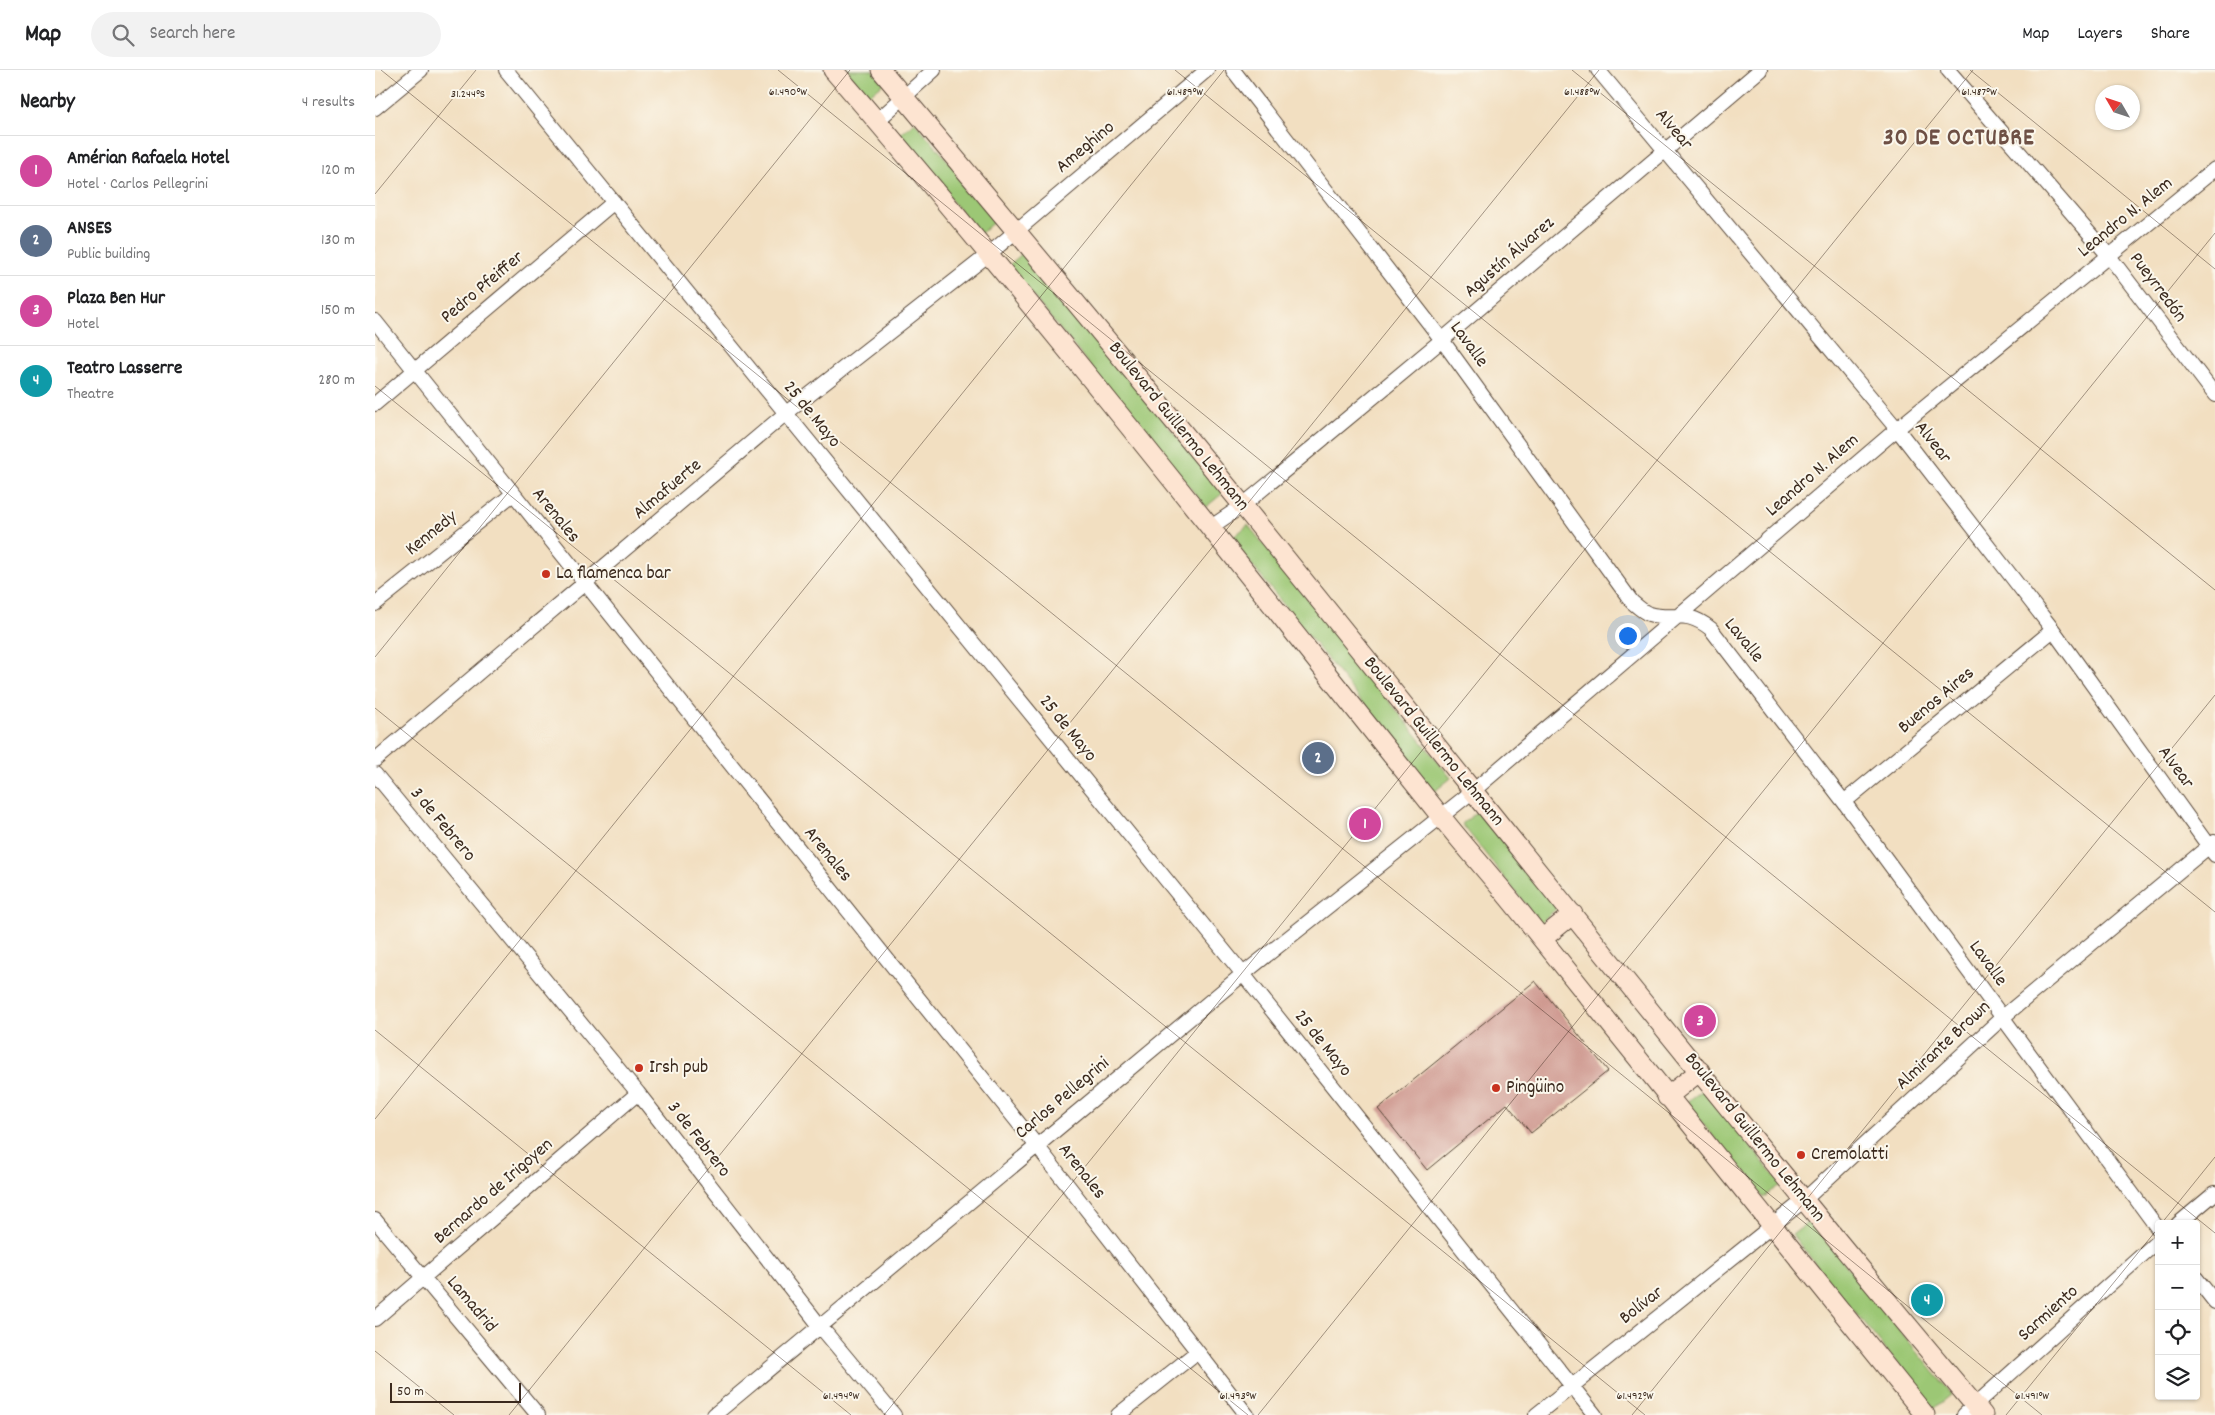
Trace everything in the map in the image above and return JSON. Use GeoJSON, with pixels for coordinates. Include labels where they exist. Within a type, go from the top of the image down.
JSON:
{"type":"FeatureCollection","features":[{"type":"Feature","properties":{"kind":"main road","name":"Boulevard Guillermo Lehmann"},"geometry":{"type":"LineString","coordinates":[[833,70],[989,254],[1211,527],[1441,817],[1542,939],[1667,1097],[1925,1415]]}},
{"type":"Feature","properties":{"kind":"main road","name":"Boulevard Guillermo Lehmann"},"geometry":{"type":"LineString","coordinates":[[881,70],[1017,231],[1242,506],[1701,1071],[1803,1201],[1974,1412]]}},
{"type":"Feature","properties":{"kind":"main road"},"geometry":{"type":"LineString","coordinates":[[1542,939],[1573,914]]}},
{"type":"Feature","properties":{"kind":"main road"},"geometry":{"type":"LineString","coordinates":[[1667,1097],[1701,1071]]}},
{"type":"Feature","properties":{"kind":"street"},"geometry":{"type":"LineString","coordinates":[[375,108],[421,70]]}},
{"type":"Feature","properties":{"kind":"street","name":"25 de Mayo"},"geometry":{"type":"LineString","coordinates":[[506,70],[1243,974],[1595,1415]]}},
{"type":"Feature","properties":{"kind":"street"},"geometry":{"type":"LineString","coordinates":[[877,121],[934,70]]}},
{"type":"Feature","properties":{"kind":"street","name":"Ameghino"},"geometry":{"type":"LineString","coordinates":[[989,254],[1207,70]]}},
{"type":"Feature","properties":{"kind":"street","name":"Lavalle"},"geometry":{"type":"LineString","coordinates":[[1233,70],[1442,340],[1632,602],[1648,614],[1679,615],[1699,620],[1711,629],[1844,802],[2155,1225]]}},
{"type":"Feature","properties":{"kind":"street","name":"Alvear"},"geometry":{"type":"LineString","coordinates":[[1598,70],[1897,428],[2053,630],[2213,848]]}},
{"type":"Feature","properties":{"kind":"street","name":"Agustín Álvarez"},"geometry":{"type":"LineString","coordinates":[[1211,527],[1242,506],[1442,340],[1759,70]]}},
{"type":"Feature","properties":{"kind":"street","name":"Pueyrredón"},"geometry":{"type":"LineString","coordinates":[[1948,70],[2109,256],[2215,396]]}},
{"type":"Feature","properties":{"kind":"street","name":"Leandro N. Alem"},"geometry":{"type":"LineString","coordinates":[[1441,817],[1473,792],[1897,428],[2215,169]]}},
{"type":"Feature","properties":{"kind":"street","name":"Pedro Pfeiffer"},"geometry":{"type":"LineString","coordinates":[[375,404],[614,202]]}},
{"type":"Feature","properties":{"kind":"street","name":"Almafuerte"},"geometry":{"type":"LineString","coordinates":[[375,760],[585,585],[785,414],[989,254]]}},
{"type":"Feature","properties":{"kind":"street","name":"Arenales"},"geometry":{"type":"LineString","coordinates":[[375,322],[1037,1146],[1247,1415]]}},
{"type":"Feature","properties":{"kind":"street","name":"Kennedy"},"geometry":{"type":"LineString","coordinates":[[375,604],[513,494]]}},
{"type":"Feature","properties":{"kind":"street","name":"Buenos Aires"},"geometry":{"type":"LineString","coordinates":[[1844,802],[2053,630]]}},
{"type":"Feature","properties":{"kind":"street","name":"3 de Febrero"},"geometry":{"type":"LineString","coordinates":[[375,774],[638,1093],[820,1326],[894,1415]]}},
{"type":"Feature","properties":{"kind":"street","name":"Carlos Pellegrini"},"geometry":{"type":"LineString","coordinates":[[714,1415],[1243,974],[1441,817]]}},
{"type":"Feature","properties":{"kind":"street","name":"Almirante Brown"},"geometry":{"type":"LineString","coordinates":[[1773,1226],[1803,1201],[2003,1017],[2213,848]]}},
{"type":"Feature","properties":{"kind":"street","name":"Bernardo de Irigoyen"},"geometry":{"type":"LineString","coordinates":[[375,1319],[638,1093]]}},
{"type":"Feature","properties":{"kind":"street"},"geometry":{"type":"LineString","coordinates":[[2183,1220],[2215,1193]]}},
{"type":"Feature","properties":{"kind":"street","name":"Lamadrid"},"geometry":{"type":"LineString","coordinates":[[375,1220],[538,1415]]}},
{"type":"Feature","properties":{"kind":"street","name":"Bolívar"},"geometry":{"type":"LineString","coordinates":[[1536,1415],[1773,1226]]}},
{"type":"Feature","properties":{"kind":"street","name":"Sarmiento"},"geometry":{"type":"LineString","coordinates":[[1974,1412],[2155,1244]]}},
{"type":"Feature","properties":{"kind":"street"},"geometry":{"type":"LineString","coordinates":[[2200,1283],[2215,1302]]}},
{"type":"Feature","properties":{"kind":"street"},"geometry":{"type":"LineString","coordinates":[[1118,1415],[1197,1352]]}},
{"type":"Feature","properties":{"kind":"green space"},"geometry":{"type":"Polygon","coordinates":[[[843,70],[872,70],[884,83],[866,98],[843,70]]]}},
{"type":"Feature","properties":{"kind":"green space"},"geometry":{"type":"Polygon","coordinates":[[[915,122],[997,219],[980,234],[897,136],[915,122]]]}},
{"type":"Feature","properties":{"kind":"green space"},"geometry":{"type":"Polygon","coordinates":[[[1025,251],[1223,493],[1206,507],[1008,266],[1025,251]]]}},
{"type":"Feature","properties":{"kind":"green space"},"geometry":{"type":"Polygon","coordinates":[[[1248,525],[1451,778],[1434,792],[1231,539],[1248,525]]]}},
{"type":"Feature","properties":{"kind":"green space"},"geometry":{"type":"Polygon","coordinates":[[[1479,810],[1557,908],[1540,923],[1462,824],[1479,810]]]}},
{"type":"Feature","properties":{"kind":"green space"},"geometry":{"type":"Polygon","coordinates":[[[1704,1089],[1781,1184],[1763,1198],[1686,1103],[1704,1089]]]}},
{"type":"Feature","properties":{"kind":"green space"},"geometry":{"type":"Polygon","coordinates":[[[1810,1221],[1952,1394],[1934,1409],[1792,1235],[1810,1221]]]}},
{"type":"Feature","properties":{"kind":"building","name":"Pingüino"},"geometry":{"type":"Polygon","coordinates":[[[1535,981],[1608,1071],[1531,1133],[1507,1104],[1427,1170],[1378,1109],[1535,981]]]}},
{"type":"Feature","properties":{"kind":"place","name":"La flamenca bar"},"geometry":{"type":"Point","coordinates":[546,574]}},
{"type":"Feature","properties":{"kind":"place","name":"ANSES"},"geometry":{"type":"Point","coordinates":[1318,758]}},
{"type":"Feature","properties":{"kind":"place","name":"Amérian Rafaela Hotel"},"geometry":{"type":"Point","coordinates":[1365,824]}},
{"type":"Feature","properties":{"kind":"place","name":"Plaza Ben Hur"},"geometry":{"type":"Point","coordinates":[1700,1021]}},
{"type":"Feature","properties":{"kind":"place","name":"Irsh pub"},"geometry":{"type":"Point","coordinates":[639,1068]}},
{"type":"Feature","properties":{"kind":"place","name":"Pingüino"},"geometry":{"type":"Point","coordinates":[1496,1088]}},
{"type":"Feature","properties":{"kind":"place","name":"Cremolatti"},"geometry":{"type":"Point","coordinates":[1801,1155]}},
{"type":"Feature","properties":{"kind":"place","name":"Teatro Lasserre"},"geometry":{"type":"Point","coordinates":[1927,1300]}},
{"type":"Feature","properties":{"kind":"district","name":"30 DE OCTUBRE"},"geometry":{"type":"Point","coordinates":[1959,139]}}]}
